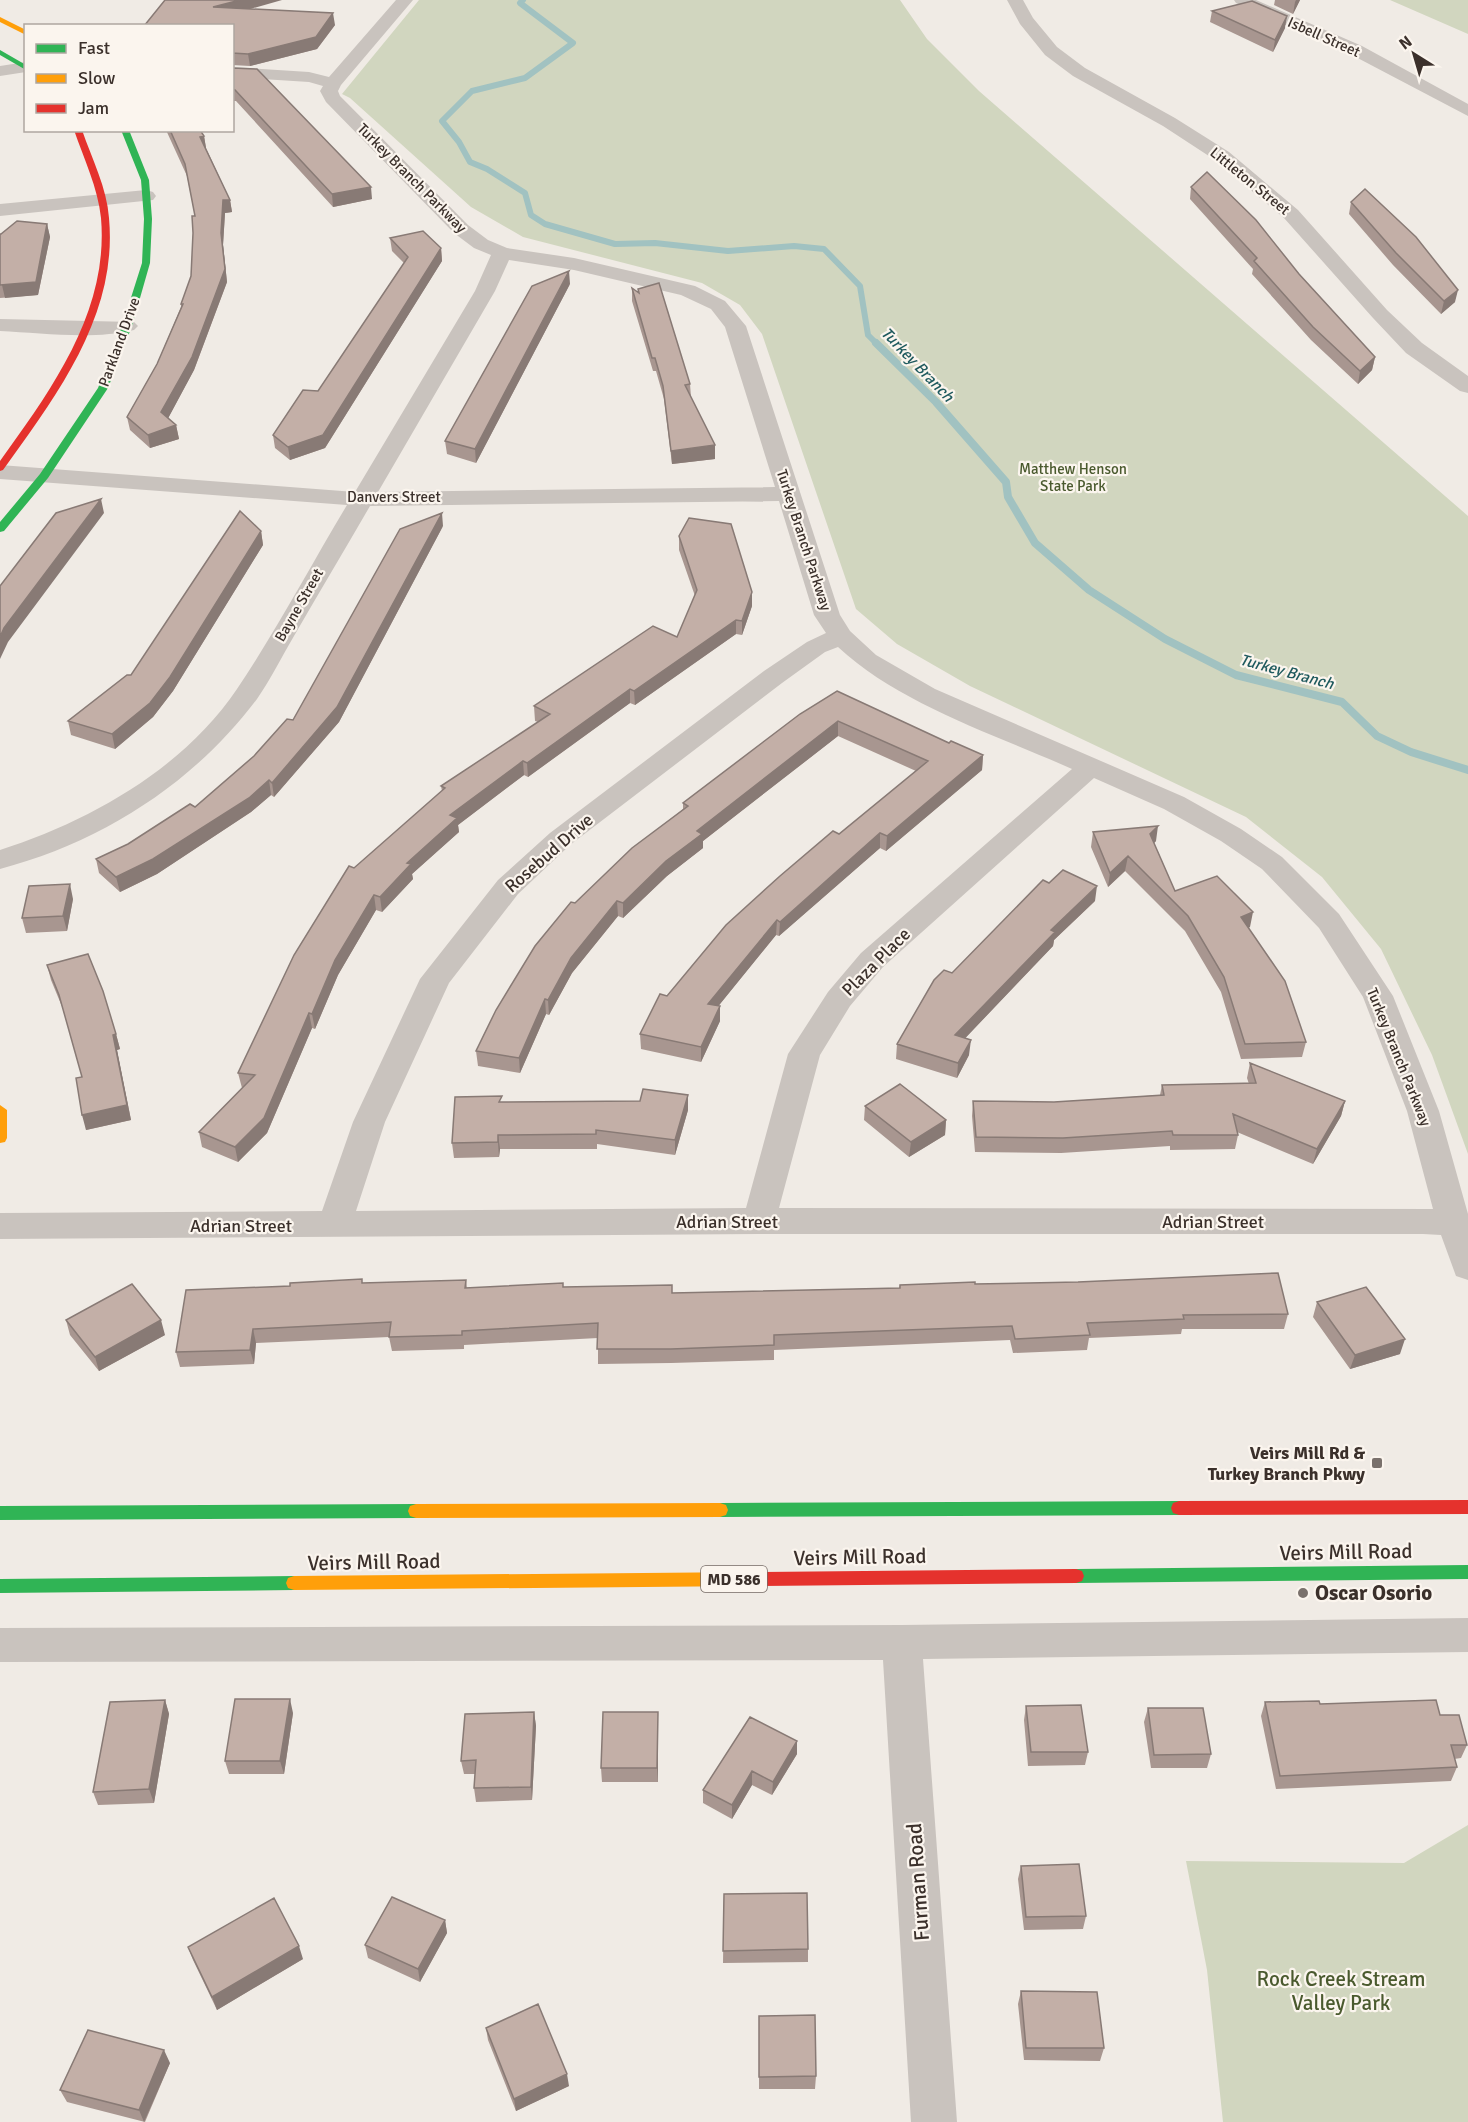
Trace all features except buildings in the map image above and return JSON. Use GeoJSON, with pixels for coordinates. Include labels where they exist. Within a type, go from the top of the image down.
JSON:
{"type":"FeatureCollection","features":[{"type":"Feature","properties":{"kind":"street"},"geometry":{"type":"LineString","coordinates":[[234,72],[309,76],[333,83],[405,0]]}},
{"type":"Feature","properties":{"kind":"street","name":"Littleton Street"},"geometry":{"type":"LineString","coordinates":[[1015,0],[1026,20],[1051,51],[1078,72],[1169,122],[1222,156],[1292,214],[1380,314],[1414,348],[1468,386]]}},
{"type":"Feature","properties":{"kind":"street","name":"Isbell Street"},"geometry":{"type":"LineString","coordinates":[[1242,0],[1356,50],[1468,111]]}},
{"type":"Feature","properties":{"kind":"street"},"geometry":{"type":"LineString","coordinates":[[0,19],[24,32]]}},
{"type":"Feature","properties":{"kind":"street"},"geometry":{"type":"LineString","coordinates":[[0,52],[24,66]]}},
{"type":"Feature","properties":{"kind":"street"},"geometry":{"type":"LineString","coordinates":[[0,71],[24,67]]}},
{"type":"Feature","properties":{"kind":"street","name":"Turkey Branch Parkway"},"geometry":{"type":"LineString","coordinates":[[333,83],[329,90],[332,98],[461,229],[481,244],[502,253],[574,264],[688,290],[718,305],[735,326],[827,615],[841,636],[867,660],[926,694],[1174,803],[1231,835],[1272,863],[1329,921],[1378,996],[1423,1111],[1468,1267]]}},
{"type":"Feature","properties":{"kind":"street"},"geometry":{"type":"LineString","coordinates":[[0,468],[51,397],[85,328],[104,274],[106,226],[79,132]]}},
{"type":"Feature","properties":{"kind":"street","name":"Parkland Drive"},"geometry":{"type":"LineString","coordinates":[[0,529],[44,476],[103,388],[127,326],[146,263],[146,180],[126,132]]}},
{"type":"Feature","properties":{"kind":"street"},"geometry":{"type":"LineString","coordinates":[[0,210],[146,196]]}},
{"type":"Feature","properties":{"kind":"street","name":"Bayne Street"},"geometry":{"type":"LineString","coordinates":[[0,860],[39,849],[96,821],[154,785],[196,752],[247,694],[360,499],[485,291],[502,253]]}},
{"type":"Feature","properties":{"kind":"street"},"geometry":{"type":"LineString","coordinates":[[0,325],[85,328],[127,326]]}},
{"type":"Feature","properties":{"kind":"street","name":"Danvers Street"},"geometry":{"type":"LineString","coordinates":[[0,472],[360,499],[788,494]]}},
{"type":"Feature","properties":{"kind":"street","name":"Rosebud Drive"},"geometry":{"type":"LineString","coordinates":[[334,1226],[369,1122],[435,979],[508,887],[560,839],[773,677],[816,647],[841,636]]}},
{"type":"Feature","properties":{"kind":"street","name":"Plaza Place"},"geometry":{"type":"LineString","coordinates":[[758,1221],[769,1191],[804,1054],[838,999],[872,960],[1091,766]]}},
{"type":"Feature","properties":{"kind":"street"},"geometry":{"type":"LineString","coordinates":[[0,1110],[0,1138]]}},
{"type":"Feature","properties":{"kind":"street","name":"Adrian Street"},"geometry":{"type":"LineString","coordinates":[[0,1226],[334,1226],[758,1221],[1423,1221],[1454,1224]]}},
{"type":"Feature","properties":{"kind":"street"},"geometry":{"type":"LineString","coordinates":[[0,1513],[1468,1507]]}},
{"type":"Feature","properties":{"kind":"street","name":"Veirs Mill Road"},"geometry":{"type":"LineString","coordinates":[[0,1586],[1468,1572]]}},
{"type":"Feature","properties":{"kind":"street"},"geometry":{"type":"LineString","coordinates":[[0,1644],[902,1642],[1468,1635]]}},
{"type":"Feature","properties":{"kind":"street","name":"Furman Road"},"geometry":{"type":"LineString","coordinates":[[902,1642],[934,2122]]}},
{"type":"Feature","properties":{"kind":"green space","name":"Matthew Henson State Park"},"geometry":{"type":"Polygon","coordinates":[[[419,0],[900,0],[927,39],[979,91],[1468,516],[1468,1154],[1432,1055],[1381,949],[1322,877],[1246,817],[970,686],[897,644],[856,609],[762,334],[740,305],[702,283],[523,237],[471,207],[350,98],[342,94],[419,0]]]}},
{"type":"Feature","properties":{"kind":"green space"},"geometry":{"type":"Polygon","coordinates":[[[1390,0],[1468,0],[1468,34],[1390,0]]]}},
{"type":"Feature","properties":{"kind":"green space","name":"Rock Creek Stream Valley Park"},"geometry":{"type":"Polygon","coordinates":[[[1468,1825],[1468,2122],[1223,2122],[1207,1970],[1186,1861],[1404,1863],[1468,1825]]]}},
{"type":"Feature","properties":{"kind":"waterway","name":"Turkey Branch"},"geometry":{"type":"LineString","coordinates":[[523,0],[520,3],[573,43],[525,78],[472,91],[442,121],[459,142],[470,162],[487,169],[525,193],[531,215],[545,224],[615,244],[655,243],[728,251],[794,246],[824,249],[860,286],[868,335],[876,343]]}},
{"type":"Feature","properties":{"kind":"waterway","name":"Turkey Branch"},"geometry":{"type":"LineString","coordinates":[[876,343],[936,402],[1006,482],[1008,497],[1035,543],[1089,590],[1165,639],[1236,675],[1342,702],[1377,736],[1411,752],[1468,770]]}},
{"type":"Feature","properties":{"kind":"traffic: fast"},"geometry":{"type":"LineString","coordinates":[[0,52],[24,67]]}},
{"type":"Feature","properties":{"kind":"traffic: fast"},"geometry":{"type":"LineString","coordinates":[[0,529],[44,476],[103,388],[127,326],[146,263],[148,219],[145,180],[126,132]]}},
{"type":"Feature","properties":{"kind":"traffic: fast"},"geometry":{"type":"LineString","coordinates":[[720,1510],[1179,1508]]}},
{"type":"Feature","properties":{"kind":"traffic: fast"},"geometry":{"type":"LineString","coordinates":[[0,1513],[416,1511]]}},
{"type":"Feature","properties":{"kind":"traffic: fast"},"geometry":{"type":"LineString","coordinates":[[1076,1576],[1468,1572]]}},
{"type":"Feature","properties":{"kind":"traffic: fast"},"geometry":{"type":"LineString","coordinates":[[0,1586],[294,1583]]}},
{"type":"Feature","properties":{"kind":"traffic: slow"},"geometry":{"type":"LineString","coordinates":[[0,19],[24,32]]}},
{"type":"Feature","properties":{"kind":"traffic: slow"},"geometry":{"type":"LineString","coordinates":[[0,1110],[0,1138]]}},
{"type":"Feature","properties":{"kind":"traffic: slow"},"geometry":{"type":"LineString","coordinates":[[416,1511],[720,1510]]}},
{"type":"Feature","properties":{"kind":"traffic: slow"},"geometry":{"type":"LineString","coordinates":[[294,1583],[751,1579]]}},
{"type":"Feature","properties":{"kind":"traffic: jam"},"geometry":{"type":"LineString","coordinates":[[0,468],[59,382],[76,351],[101,286],[106,252],[105,217],[97,184],[79,132]]}},
{"type":"Feature","properties":{"kind":"traffic: jam"},"geometry":{"type":"LineString","coordinates":[[1179,1508],[1468,1507]]}},
{"type":"Feature","properties":{"kind":"traffic: jam"},"geometry":{"type":"LineString","coordinates":[[751,1579],[1076,1576]]}},
{"type":"Feature","properties":{"kind":"place","name":"Veirs Mill Rd & Turkey Branch Pkwy"},"geometry":{"type":"Point","coordinates":[1377,1463]}},
{"type":"Feature","properties":{"kind":"place","name":"Oscar Osorio"},"geometry":{"type":"Point","coordinates":[1303,1593]}}]}
